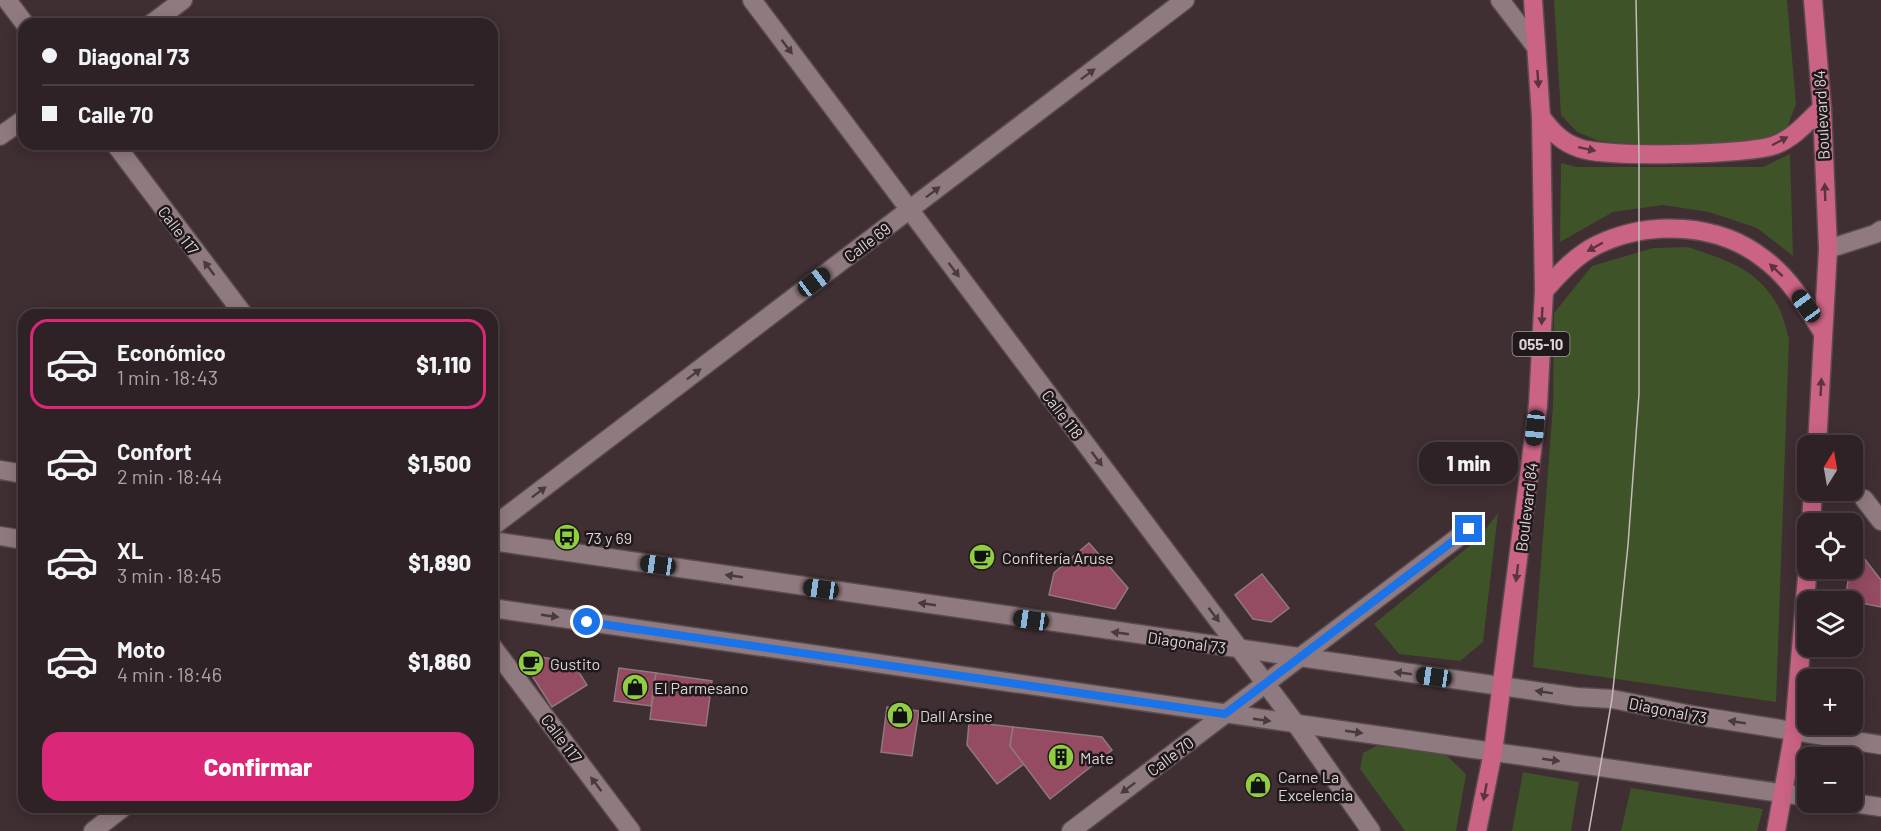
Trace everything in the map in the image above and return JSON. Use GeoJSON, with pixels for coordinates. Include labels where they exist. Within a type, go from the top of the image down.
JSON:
{"type":"FeatureCollection","features":[{"type":"Feature","properties":{"kind":"highway","name":"Boulevard 84"},"geometry":{"type":"LineString","coordinates":[[1477,831],[1493,752],[1503,686],[1538,405],[1544,291],[1541,117],[1533,0]]}},
{"type":"Feature","properties":{"kind":"highway","name":"Boulevard 84"},"geometry":{"type":"LineString","coordinates":[[1813,0],[1822,108],[1828,249],[1818,435]]}},
{"type":"Feature","properties":{"kind":"highway"},"geometry":{"type":"LineString","coordinates":[[1541,117],[1556,137],[1580,149],[1603,152],[1691,153],[1740,151],[1775,145],[1801,129],[1822,108]]}},
{"type":"Feature","properties":{"kind":"highway"},"geometry":{"type":"LineString","coordinates":[[1544,291],[1568,264],[1599,244],[1639,230],[1688,228],[1736,242],[1763,258],[1787,280],[1824,333]]}},
{"type":"Feature","properties":{"kind":"highway"},"geometry":{"type":"LineString","coordinates":[[1776,831],[1794,731],[1807,579]]}},
{"type":"Feature","properties":{"kind":"street"},"geometry":{"type":"LineString","coordinates":[[7,0],[20,18]]}},
{"type":"Feature","properties":{"kind":"street"},"geometry":{"type":"LineString","coordinates":[[159,18],[183,0]]}},
{"type":"Feature","properties":{"kind":"street","name":"Calle 118"},"geometry":{"type":"LineString","coordinates":[[752,0],[1266,683],[1371,831]]}},
{"type":"Feature","properties":{"kind":"street","name":"Calle 69"},"geometry":{"type":"LineString","coordinates":[[498,522],[1185,0]]}},
{"type":"Feature","properties":{"kind":"street"},"geometry":{"type":"LineString","coordinates":[[1500,0],[1536,47]]}},
{"type":"Feature","properties":{"kind":"street"},"geometry":{"type":"LineString","coordinates":[[0,136],[18,123]]}},
{"type":"Feature","properties":{"kind":"street","name":"Calle 117"},"geometry":{"type":"LineString","coordinates":[[120,150],[239,309]]}},
{"type":"Feature","properties":{"kind":"street"},"geometry":{"type":"LineString","coordinates":[[1828,249],[1881,230]]}},
{"type":"Feature","properties":{"kind":"street"},"geometry":{"type":"LineString","coordinates":[[0,470],[18,473]]}},
{"type":"Feature","properties":{"kind":"street"},"geometry":{"type":"LineString","coordinates":[[1864,499],[1881,520]]}},
{"type":"Feature","properties":{"kind":"street","name":"Calle 70"},"geometry":{"type":"LineString","coordinates":[[1071,831],[1469,529]]}},
{"type":"Feature","properties":{"kind":"street"},"geometry":{"type":"LineString","coordinates":[[0,537],[18,539]]}},
{"type":"Feature","properties":{"kind":"street","name":"Diagonal 73"},"geometry":{"type":"LineString","coordinates":[[498,542],[1240,650],[1577,697],[1612,699],[1692,715],[1881,745]]}},
{"type":"Feature","properties":{"kind":"street"},"geometry":{"type":"LineString","coordinates":[[498,609],[1797,796]]}},
{"type":"Feature","properties":{"kind":"street","name":"Calle 117"},"geometry":{"type":"LineString","coordinates":[[498,654],[631,831]]}},
{"type":"Feature","properties":{"kind":"street"},"geometry":{"type":"LineString","coordinates":[[1863,804],[1881,807]]}},
{"type":"Feature","properties":{"kind":"street"},"geometry":{"type":"LineString","coordinates":[[93,831],[116,813]]}},
{"type":"Feature","properties":{"kind":"green space"},"geometry":{"type":"Polygon","coordinates":[[[1554,0],[1787,0],[1796,104],[1787,128],[1771,140],[1667,147],[1599,141],[1577,132],[1561,115],[1554,0]]]}},
{"type":"Feature","properties":{"kind":"green space"},"geometry":{"type":"Polygon","coordinates":[[[1790,154],[1793,256],[1757,228],[1709,212],[1663,205],[1613,212],[1560,242],[1561,163],[1577,167],[1763,167],[1790,154]]]}},
{"type":"Feature","properties":{"kind":"green space"},"geometry":{"type":"Polygon","coordinates":[[[1688,247],[1727,261],[1760,282],[1779,308],[1789,339],[1776,702],[1533,667],[1553,406],[1554,313],[1592,266],[1653,248],[1688,247]]]}},
{"type":"Feature","properties":{"kind":"green space"},"geometry":{"type":"Polygon","coordinates":[[[1498,513],[1483,642],[1460,661],[1399,654],[1374,624],[1478,539],[1498,513]]]}},
{"type":"Feature","properties":{"kind":"green space"},"geometry":{"type":"Polygon","coordinates":[[[1377,746],[1444,753],[1466,774],[1456,831],[1405,831],[1360,769],[1363,753],[1377,746]]]}},
{"type":"Feature","properties":{"kind":"green space"},"geometry":{"type":"Polygon","coordinates":[[[1523,772],[1579,782],[1571,831],[1512,831],[1523,772]]]}},
{"type":"Feature","properties":{"kind":"green space"},"geometry":{"type":"Polygon","coordinates":[[[1631,788],[1763,809],[1757,831],[1621,831],[1631,788]]]}},
{"type":"Feature","properties":{"kind":"building"},"geometry":{"type":"Polygon","coordinates":[[[1089,543],[1128,588],[1115,609],[1049,595],[1054,573],[1089,543]]]}},
{"type":"Feature","properties":{"kind":"building"},"geometry":{"type":"Polygon","coordinates":[[[1863,557],[1881,580],[1881,607],[1863,604],[1863,591],[1846,591],[1848,579],[1863,579],[1863,557]]]}},
{"type":"Feature","properties":{"kind":"building"},"geometry":{"type":"Polygon","coordinates":[[[1262,574],[1289,608],[1271,622],[1253,619],[1235,595],[1262,574]]]}},
{"type":"Feature","properties":{"kind":"building"},"geometry":{"type":"Polygon","coordinates":[[[536,656],[573,663],[587,685],[552,707],[525,663],[528,657],[536,656]]]}},
{"type":"Feature","properties":{"kind":"building","name":"El Parmesano"},"geometry":{"type":"Polygon","coordinates":[[[619,668],[656,673],[651,706],[614,701],[619,668]]]}},
{"type":"Feature","properties":{"kind":"building"},"geometry":{"type":"Polygon","coordinates":[[[656,673],[712,681],[706,726],[650,719],[656,673]]]}},
{"type":"Feature","properties":{"kind":"building"},"geometry":{"type":"Polygon","coordinates":[[[887,707],[919,711],[912,756],[881,752],[887,707]]]}},
{"type":"Feature","properties":{"kind":"building"},"geometry":{"type":"Polygon","coordinates":[[[969,722],[1013,727],[1010,746],[1024,764],[997,784],[967,745],[969,722]]]}},
{"type":"Feature","properties":{"kind":"building","name":"Mate"},"geometry":{"type":"Polygon","coordinates":[[[1013,727],[1102,737],[1112,750],[1050,799],[1010,746],[1013,727]]]}},
{"type":"Feature","properties":{"kind":"tram line"},"geometry":{"type":"LineString","coordinates":[[1589,831],[1612,699],[1628,545],[1639,394],[1639,153],[1636,0]]}},
{"type":"Feature","properties":{"kind":"place","name":"73 y 69"},"geometry":{"type":"Point","coordinates":[567,537]}},
{"type":"Feature","properties":{"kind":"place","name":"Confitería Aruse"},"geometry":{"type":"Point","coordinates":[982,557]}},
{"type":"Feature","properties":{"kind":"place","name":"Gustito"},"geometry":{"type":"Point","coordinates":[531,663]}},
{"type":"Feature","properties":{"kind":"place","name":"El Parmesano"},"geometry":{"type":"Point","coordinates":[635,687]}},
{"type":"Feature","properties":{"kind":"place","name":"Dall Arsine"},"geometry":{"type":"Point","coordinates":[900,715]}},
{"type":"Feature","properties":{"kind":"place","name":"Mate"},"geometry":{"type":"Point","coordinates":[1061,757]}},
{"type":"Feature","properties":{"kind":"place","name":"Carne La Excelencia"},"geometry":{"type":"Point","coordinates":[1258,785]}},
{"type":"Feature","properties":{"kind":"route"},"geometry":{"type":"LineString","coordinates":[[587,622],[1225,714],[1469,529]]}}]}
